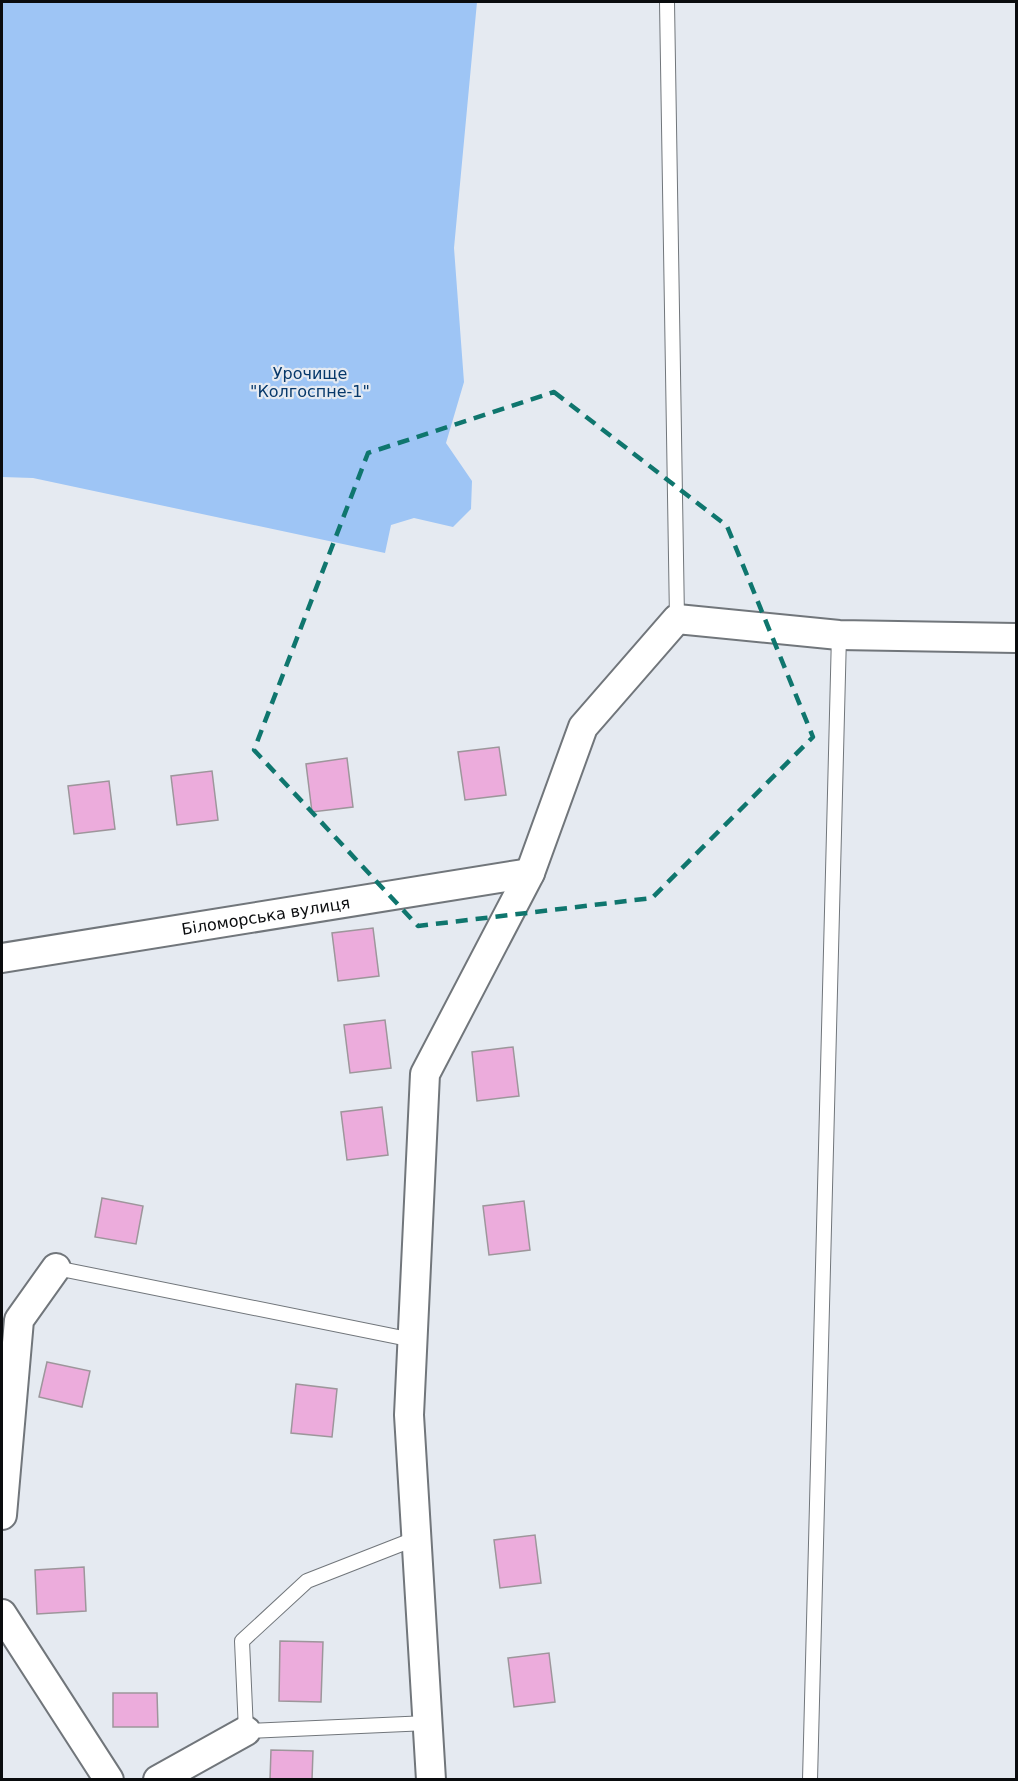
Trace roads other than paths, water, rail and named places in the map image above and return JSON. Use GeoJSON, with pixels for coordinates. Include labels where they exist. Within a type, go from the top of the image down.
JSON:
{"type":"FeatureCollection","features":[{"type":"Feature","properties":{"kind":"street"},"geometry":{"type":"LineString","coordinates":[[432,1779],[409,1415],[425,1074],[530,873],[583,727],[677,619],[838,635],[1017,638]]}},
{"type":"Feature","properties":{"kind":"street","name":"Біломорська вулиця"},"geometry":{"type":"LineString","coordinates":[[2,958],[530,873]]}},
{"type":"Feature","properties":{"kind":"street"},"geometry":{"type":"LineString","coordinates":[[2,1515],[10,1320],[56,1268]]}},
{"type":"Feature","properties":{"kind":"street"},"geometry":{"type":"LineString","coordinates":[[2,1614],[109,1779]]}},
{"type":"Feature","properties":{"kind":"street"},"geometry":{"type":"LineString","coordinates":[[159,1779],[246,1731]]}},
{"type":"Feature","properties":{"kind":"lane"},"geometry":{"type":"LineString","coordinates":[[668,2],[677,619]]}},
{"type":"Feature","properties":{"kind":"lane"},"geometry":{"type":"LineString","coordinates":[[810,1779],[838,635]]}},
{"type":"Feature","properties":{"kind":"lane"},"geometry":{"type":"LineString","coordinates":[[56,1268],[413,1340]]}},
{"type":"Feature","properties":{"kind":"lane"},"geometry":{"type":"LineString","coordinates":[[417,1538],[307,1581],[242,1641],[246,1731],[428,1723]]}},
{"type":"Feature","properties":{"kind":"park label","name":"Урочище \"Колгоспне-1\""},"geometry":{"type":"Point","coordinates":[310,382]}}]}
